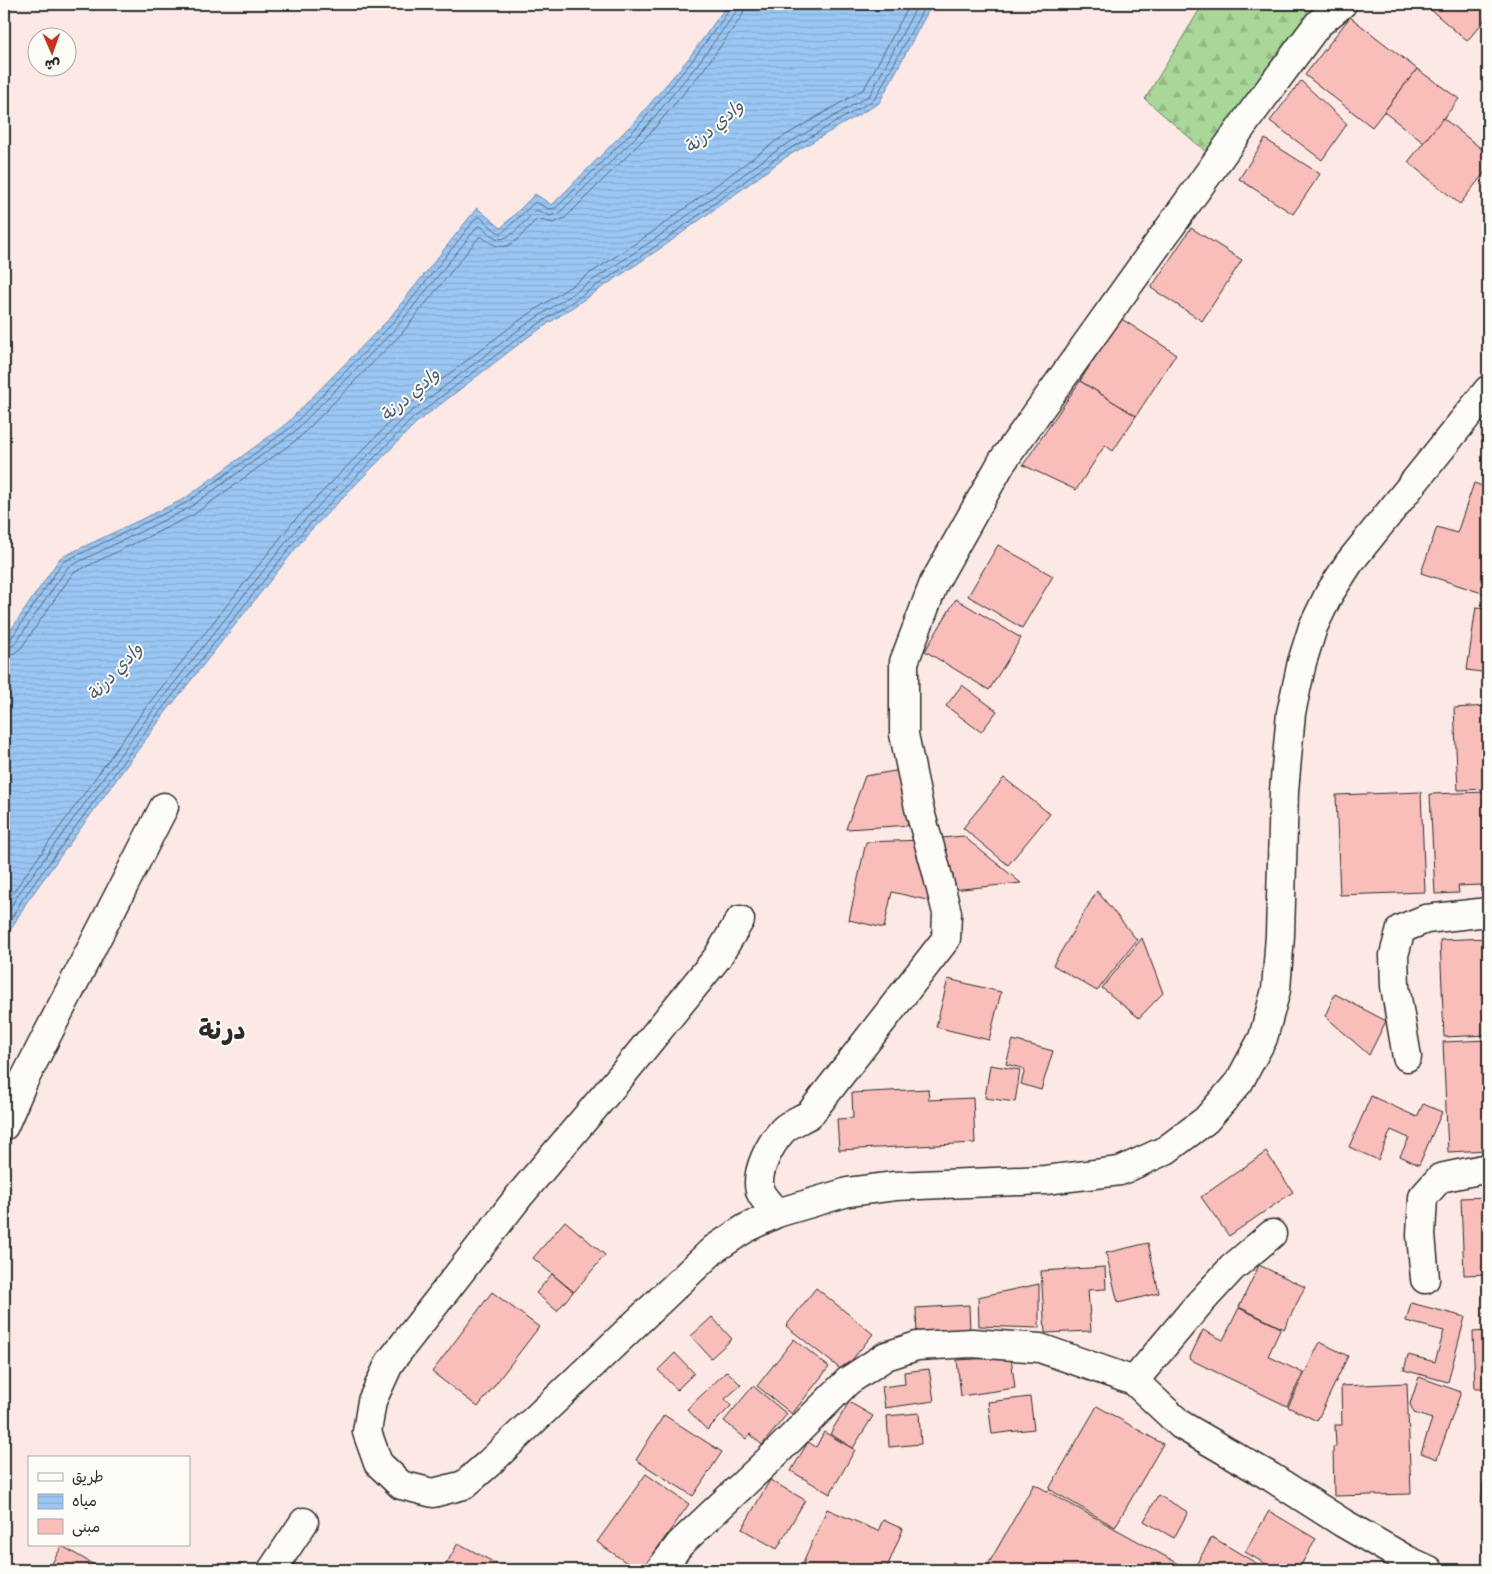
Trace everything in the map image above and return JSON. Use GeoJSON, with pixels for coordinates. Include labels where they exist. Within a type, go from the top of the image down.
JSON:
{"type":"FeatureCollection","features":[{"type":"Feature","properties":{"kind":"street"},"geometry":{"type":"LineString","coordinates":[[777,1213],[765,1200],[760,1191],[759,1174],[772,1146],[784,1129],[810,1114],[946,939],[947,913],[936,865],[919,808],[904,734],[904,662],[934,583],[1002,462],[1254,110],[1318,24],[1342,4]]}},
{"type":"Feature","properties":{"kind":"street"},"geometry":{"type":"LineString","coordinates":[[740,920],[717,958],[622,1075],[520,1195],[390,1362],[372,1401],[367,1432],[378,1463],[401,1485],[432,1493],[464,1486],[714,1249],[746,1228],[777,1213],[848,1192],[895,1186],[1045,1180],[1120,1171],[1166,1150],[1206,1120],[1240,1082],[1262,1038],[1276,990],[1280,935],[1284,791],[1291,713],[1302,662],[1313,627],[1329,594],[1349,563],[1488,390]]}},
{"type":"Feature","properties":{"kind":"street"},"geometry":{"type":"LineString","coordinates":[[4,1126],[23,1082],[164,806]]}},
{"type":"Feature","properties":{"kind":"street"},"geometry":{"type":"LineString","coordinates":[[1407,1057],[1395,986],[1394,955],[1401,929],[1426,919],[1488,912]]}},
{"type":"Feature","properties":{"kind":"street"},"geometry":{"type":"LineString","coordinates":[[1425,1279],[1421,1235],[1423,1197],[1440,1178],[1488,1168]]}},
{"type":"Feature","properties":{"kind":"street"},"geometry":{"type":"LineString","coordinates":[[1134,1381],[1197,1306],[1232,1268],[1272,1234]]}},
{"type":"Feature","properties":{"kind":"street"},"geometry":{"type":"LineString","coordinates":[[660,1570],[680,1544],[771,1458],[848,1381],[886,1356],[917,1346],[972,1344],[1040,1348],[1134,1381],[1181,1425],[1271,1477],[1343,1523],[1407,1560],[1429,1570]]}},
{"type":"Feature","properties":{"kind":"street"},"geometry":{"type":"LineString","coordinates":[[272,1570],[304,1522]]}},
{"type":"Feature","properties":{"kind":"green space"},"geometry":{"type":"Polygon","coordinates":[[[1203,4],[1333,4],[1227,170],[1145,99],[1203,4]]]}},
{"type":"Feature","properties":{"kind":"water","name":"وادي درنة"},"geometry":{"type":"Polygon","coordinates":[[[728,4],[932,4],[879,103],[786,157],[664,246],[528,337],[416,423],[308,533],[165,713],[26,903],[4,941],[4,640],[60,558],[184,499],[286,424],[388,320],[477,208],[501,228],[535,194],[552,205],[637,119],[689,58],[728,4]]]}},
{"type":"Feature","properties":{"kind":"building"},"geometry":{"type":"Polygon","coordinates":[[[1424,4],[1488,4],[1488,16],[1467,41],[1424,4]]]}},
{"type":"Feature","properties":{"kind":"building"},"geometry":{"type":"Polygon","coordinates":[[[1350,17],[1417,69],[1372,127],[1305,75],[1350,17]]]}},
{"type":"Feature","properties":{"kind":"building"},"geometry":{"type":"Polygon","coordinates":[[[1417,69],[1459,99],[1424,143],[1384,112],[1417,69]]]}},
{"type":"Feature","properties":{"kind":"building"},"geometry":{"type":"Polygon","coordinates":[[[1301,81],[1347,124],[1322,160],[1270,121],[1301,81]]]}},
{"type":"Feature","properties":{"kind":"building"},"geometry":{"type":"Polygon","coordinates":[[[1443,118],[1488,154],[1488,168],[1460,204],[1408,162],[1443,118]]]}},
{"type":"Feature","properties":{"kind":"building"},"geometry":{"type":"Polygon","coordinates":[[[1265,139],[1320,174],[1293,214],[1239,179],[1265,139]]]}},
{"type":"Feature","properties":{"kind":"building"},"geometry":{"type":"Polygon","coordinates":[[[1191,228],[1242,260],[1202,321],[1151,288],[1191,228]]]}},
{"type":"Feature","properties":{"kind":"building"},"geometry":{"type":"Polygon","coordinates":[[[1120,318],[1176,354],[1136,416],[1080,381],[1120,318]]]}},
{"type":"Feature","properties":{"kind":"building"},"geometry":{"type":"Polygon","coordinates":[[[1080,381],[1136,416],[1113,451],[1105,445],[1076,490],[1023,465],[1080,381]]]}},
{"type":"Feature","properties":{"kind":"building"},"geometry":{"type":"Polygon","coordinates":[[[1474,483],[1488,488],[1488,595],[1421,573],[1437,527],[1457,533],[1474,483]]]}},
{"type":"Feature","properties":{"kind":"building"},"geometry":{"type":"Polygon","coordinates":[[[998,545],[1053,576],[1022,628],[968,596],[998,545]]]}},
{"type":"Feature","properties":{"kind":"building"},"geometry":{"type":"Polygon","coordinates":[[[956,599],[1021,638],[989,690],[925,651],[956,599]]]}},
{"type":"Feature","properties":{"kind":"building"},"geometry":{"type":"Polygon","coordinates":[[[1476,607],[1488,608],[1488,673],[1467,670],[1476,607]]]}},
{"type":"Feature","properties":{"kind":"building"},"geometry":{"type":"Polygon","coordinates":[[[962,685],[997,711],[981,732],[946,706],[962,685]]]}},
{"type":"Feature","properties":{"kind":"building"},"geometry":{"type":"Polygon","coordinates":[[[1488,706],[1488,789],[1458,790],[1454,708],[1488,706]]]}},
{"type":"Feature","properties":{"kind":"building"},"geometry":{"type":"Polygon","coordinates":[[[901,770],[912,825],[846,829],[865,776],[901,770]]]}},
{"type":"Feature","properties":{"kind":"building"},"geometry":{"type":"Polygon","coordinates":[[[1004,778],[1050,814],[1008,865],[963,828],[1004,778]]]}},
{"type":"Feature","properties":{"kind":"building"},"geometry":{"type":"Polygon","coordinates":[[[1421,792],[1425,892],[1340,895],[1336,795],[1421,792]]]}},
{"type":"Feature","properties":{"kind":"building"},"geometry":{"type":"Polygon","coordinates":[[[1488,792],[1488,891],[1481,891],[1481,885],[1458,886],[1459,893],[1435,894],[1430,794],[1488,792]]]}},
{"type":"Feature","properties":{"kind":"building"},"geometry":{"type":"Polygon","coordinates":[[[963,836],[1021,883],[952,890],[942,838],[963,836]]]}},
{"type":"Feature","properties":{"kind":"building"},"geometry":{"type":"Polygon","coordinates":[[[923,840],[940,903],[892,892],[884,928],[849,920],[866,842],[923,840]]]}},
{"type":"Feature","properties":{"kind":"building"},"geometry":{"type":"Polygon","coordinates":[[[1097,891],[1137,940],[1097,991],[1053,965],[1097,891]]]}},
{"type":"Feature","properties":{"kind":"building"},"geometry":{"type":"Polygon","coordinates":[[[1142,938],[1163,993],[1139,1018],[1102,988],[1142,938]]]}},
{"type":"Feature","properties":{"kind":"building"},"geometry":{"type":"Polygon","coordinates":[[[1488,938],[1488,1035],[1444,1037],[1440,940],[1488,938]]]}},
{"type":"Feature","properties":{"kind":"building"},"geometry":{"type":"Polygon","coordinates":[[[948,979],[1001,992],[989,1040],[936,1027],[948,979]]]}},
{"type":"Feature","properties":{"kind":"building"},"geometry":{"type":"Polygon","coordinates":[[[1335,994],[1386,1021],[1369,1055],[1325,1016],[1335,994]]]}},
{"type":"Feature","properties":{"kind":"building"},"geometry":{"type":"Polygon","coordinates":[[[1013,1040],[1053,1051],[1041,1090],[1021,1084],[1025,1069],[1006,1064],[1013,1040]]]}},
{"type":"Feature","properties":{"kind":"building"},"geometry":{"type":"Polygon","coordinates":[[[1488,1040],[1488,1150],[1448,1152],[1443,1042],[1488,1040]]]}},
{"type":"Feature","properties":{"kind":"building"},"geometry":{"type":"Polygon","coordinates":[[[990,1065],[1020,1070],[1015,1102],[985,1098],[990,1065]]]}},
{"type":"Feature","properties":{"kind":"building"},"geometry":{"type":"Polygon","coordinates":[[[928,1089],[929,1100],[973,1098],[975,1143],[839,1150],[837,1119],[853,1118],[852,1093],[928,1089]]]}},
{"type":"Feature","properties":{"kind":"building"},"geometry":{"type":"Polygon","coordinates":[[[1371,1096],[1417,1117],[1423,1104],[1442,1112],[1419,1165],[1400,1156],[1409,1138],[1391,1130],[1378,1160],[1349,1147],[1371,1096]]]}},
{"type":"Feature","properties":{"kind":"building"},"geometry":{"type":"Polygon","coordinates":[[[1266,1152],[1293,1192],[1229,1236],[1201,1197],[1266,1152]]]}},
{"type":"Feature","properties":{"kind":"building"},"geometry":{"type":"Polygon","coordinates":[[[1488,1197],[1488,1274],[1464,1275],[1461,1198],[1488,1197]]]}},
{"type":"Feature","properties":{"kind":"building"},"geometry":{"type":"Polygon","coordinates":[[[565,1221],[605,1255],[574,1292],[533,1258],[565,1221]]]}},
{"type":"Feature","properties":{"kind":"building"},"geometry":{"type":"Polygon","coordinates":[[[1148,1243],[1159,1293],[1118,1303],[1106,1253],[1148,1243]]]}},
{"type":"Feature","properties":{"kind":"building"},"geometry":{"type":"Polygon","coordinates":[[[1259,1265],[1305,1287],[1284,1329],[1239,1307],[1259,1265]]]}},
{"type":"Feature","properties":{"kind":"building"},"geometry":{"type":"Polygon","coordinates":[[[1105,1267],[1106,1289],[1088,1290],[1091,1331],[1045,1333],[1041,1271],[1105,1267]]]}},
{"type":"Feature","properties":{"kind":"building"},"geometry":{"type":"Polygon","coordinates":[[[552,1274],[573,1292],[557,1311],[536,1293],[552,1274]]]}},
{"type":"Feature","properties":{"kind":"building"},"geometry":{"type":"Polygon","coordinates":[[[1039,1284],[1039,1328],[979,1326],[978,1297],[1039,1284]]]}},
{"type":"Feature","properties":{"kind":"building"},"geometry":{"type":"Polygon","coordinates":[[[816,1288],[873,1334],[843,1371],[786,1326],[816,1288]]]}},
{"type":"Feature","properties":{"kind":"building"},"geometry":{"type":"Polygon","coordinates":[[[492,1292],[539,1327],[478,1407],[432,1372],[492,1292]]]}},
{"type":"Feature","properties":{"kind":"building"},"geometry":{"type":"Polygon","coordinates":[[[1411,1303],[1465,1317],[1448,1382],[1404,1370],[1408,1355],[1435,1362],[1444,1331],[1406,1321],[1411,1303]]]}},
{"type":"Feature","properties":{"kind":"building"},"geometry":{"type":"Polygon","coordinates":[[[969,1305],[970,1333],[917,1336],[916,1308],[969,1305]]]}},
{"type":"Feature","properties":{"kind":"building"},"geometry":{"type":"Polygon","coordinates":[[[1239,1308],[1281,1328],[1268,1356],[1303,1373],[1287,1406],[1189,1359],[1203,1330],[1223,1340],[1239,1308]]]}},
{"type":"Feature","properties":{"kind":"building"},"geometry":{"type":"Polygon","coordinates":[[[712,1317],[732,1339],[711,1358],[691,1336],[712,1317]]]}},
{"type":"Feature","properties":{"kind":"building"},"geometry":{"type":"Polygon","coordinates":[[[1488,1331],[1488,1389],[1475,1389],[1473,1332],[1488,1331]]]}},
{"type":"Feature","properties":{"kind":"building"},"geometry":{"type":"Polygon","coordinates":[[[794,1339],[829,1367],[792,1414],[757,1386],[794,1339]]]}},
{"type":"Feature","properties":{"kind":"building"},"geometry":{"type":"Polygon","coordinates":[[[1320,1342],[1348,1356],[1317,1421],[1288,1407],[1320,1342]]]}},
{"type":"Feature","properties":{"kind":"building"},"geometry":{"type":"Polygon","coordinates":[[[675,1353],[694,1373],[677,1390],[658,1370],[675,1353]]]}},
{"type":"Feature","properties":{"kind":"building"},"geometry":{"type":"Polygon","coordinates":[[[1011,1357],[1015,1388],[961,1396],[957,1360],[1011,1357]]]}},
{"type":"Feature","properties":{"kind":"building"},"geometry":{"type":"Polygon","coordinates":[[[929,1369],[934,1401],[885,1408],[882,1387],[905,1384],[904,1372],[929,1369]]]}},
{"type":"Feature","properties":{"kind":"building"},"geometry":{"type":"Polygon","coordinates":[[[727,1371],[741,1385],[725,1399],[731,1406],[707,1430],[687,1409],[727,1371]]]}},
{"type":"Feature","properties":{"kind":"building"},"geometry":{"type":"Polygon","coordinates":[[[1419,1377],[1461,1392],[1437,1459],[1421,1453],[1432,1419],[1414,1413],[1410,1404],[1419,1377]]]}},
{"type":"Feature","properties":{"kind":"building"},"geometry":{"type":"Polygon","coordinates":[[[1407,1383],[1411,1494],[1334,1496],[1333,1447],[1336,1447],[1335,1425],[1342,1425],[1341,1386],[1407,1383]]]}},
{"type":"Feature","properties":{"kind":"building"},"geometry":{"type":"Polygon","coordinates":[[[753,1386],[787,1414],[762,1445],[750,1434],[746,1439],[724,1421],[753,1386]]]}},
{"type":"Feature","properties":{"kind":"building"},"geometry":{"type":"Polygon","coordinates":[[[1030,1397],[1034,1429],[992,1434],[988,1402],[1030,1397]]]}},
{"type":"Feature","properties":{"kind":"building"},"geometry":{"type":"Polygon","coordinates":[[[849,1402],[873,1416],[853,1448],[830,1434],[849,1402]]]}},
{"type":"Feature","properties":{"kind":"building"},"geometry":{"type":"Polygon","coordinates":[[[1097,1406],[1163,1444],[1115,1527],[1049,1489],[1097,1406]]]}},
{"type":"Feature","properties":{"kind":"building"},"geometry":{"type":"Polygon","coordinates":[[[919,1413],[921,1444],[889,1447],[887,1416],[919,1413]]]}},
{"type":"Feature","properties":{"kind":"building"},"geometry":{"type":"Polygon","coordinates":[[[664,1415],[722,1452],[693,1496],[636,1460],[664,1415]]]}},
{"type":"Feature","properties":{"kind":"building"},"geometry":{"type":"Polygon","coordinates":[[[824,1432],[855,1450],[830,1494],[791,1471],[808,1442],[816,1447],[824,1432]]]}},
{"type":"Feature","properties":{"kind":"building"},"geometry":{"type":"Polygon","coordinates":[[[646,1474],[689,1504],[642,1570],[637,1570],[597,1542],[646,1474]]]}},
{"type":"Feature","properties":{"kind":"building"},"geometry":{"type":"Polygon","coordinates":[[[770,1480],[805,1500],[777,1549],[742,1529],[770,1480]]]}},
{"type":"Feature","properties":{"kind":"building"},"geometry":{"type":"Polygon","coordinates":[[[1483,1483],[1488,1484],[1488,1508],[1481,1507],[1483,1483]]]}},
{"type":"Feature","properties":{"kind":"building"},"geometry":{"type":"Polygon","coordinates":[[[1034,1484],[1181,1565],[1178,1570],[985,1570],[1034,1484]]]}},
{"type":"Feature","properties":{"kind":"building"},"geometry":{"type":"Polygon","coordinates":[[[1158,1495],[1188,1512],[1174,1538],[1144,1521],[1158,1495]]]}},
{"type":"Feature","properties":{"kind":"building"},"geometry":{"type":"Polygon","coordinates":[[[827,1509],[878,1531],[883,1520],[903,1529],[886,1570],[800,1570],[827,1509]]]}},
{"type":"Feature","properties":{"kind":"building"},"geometry":{"type":"Polygon","coordinates":[[[1269,1511],[1316,1539],[1298,1570],[1276,1570],[1245,1552],[1269,1511]]]}},
{"type":"Feature","properties":{"kind":"building"},"geometry":{"type":"Polygon","coordinates":[[[1212,1537],[1268,1570],[1193,1570],[1212,1537]]]}},
{"type":"Feature","properties":{"kind":"building"},"geometry":{"type":"Polygon","coordinates":[[[458,1543],[508,1570],[443,1570],[458,1543]]]}},
{"type":"Feature","properties":{"kind":"building"},"geometry":{"type":"Polygon","coordinates":[[[62,1546],[103,1570],[48,1570],[62,1546]]]}},
{"type":"Feature","properties":{"kind":"building"},"geometry":{"type":"Polygon","coordinates":[[[953,1562],[968,1570],[948,1570],[953,1562]]]}},
{"type":"Feature","properties":{"kind":"district","name":"درنة"},"geometry":{"type":"Point","coordinates":[222,1033]}}]}
